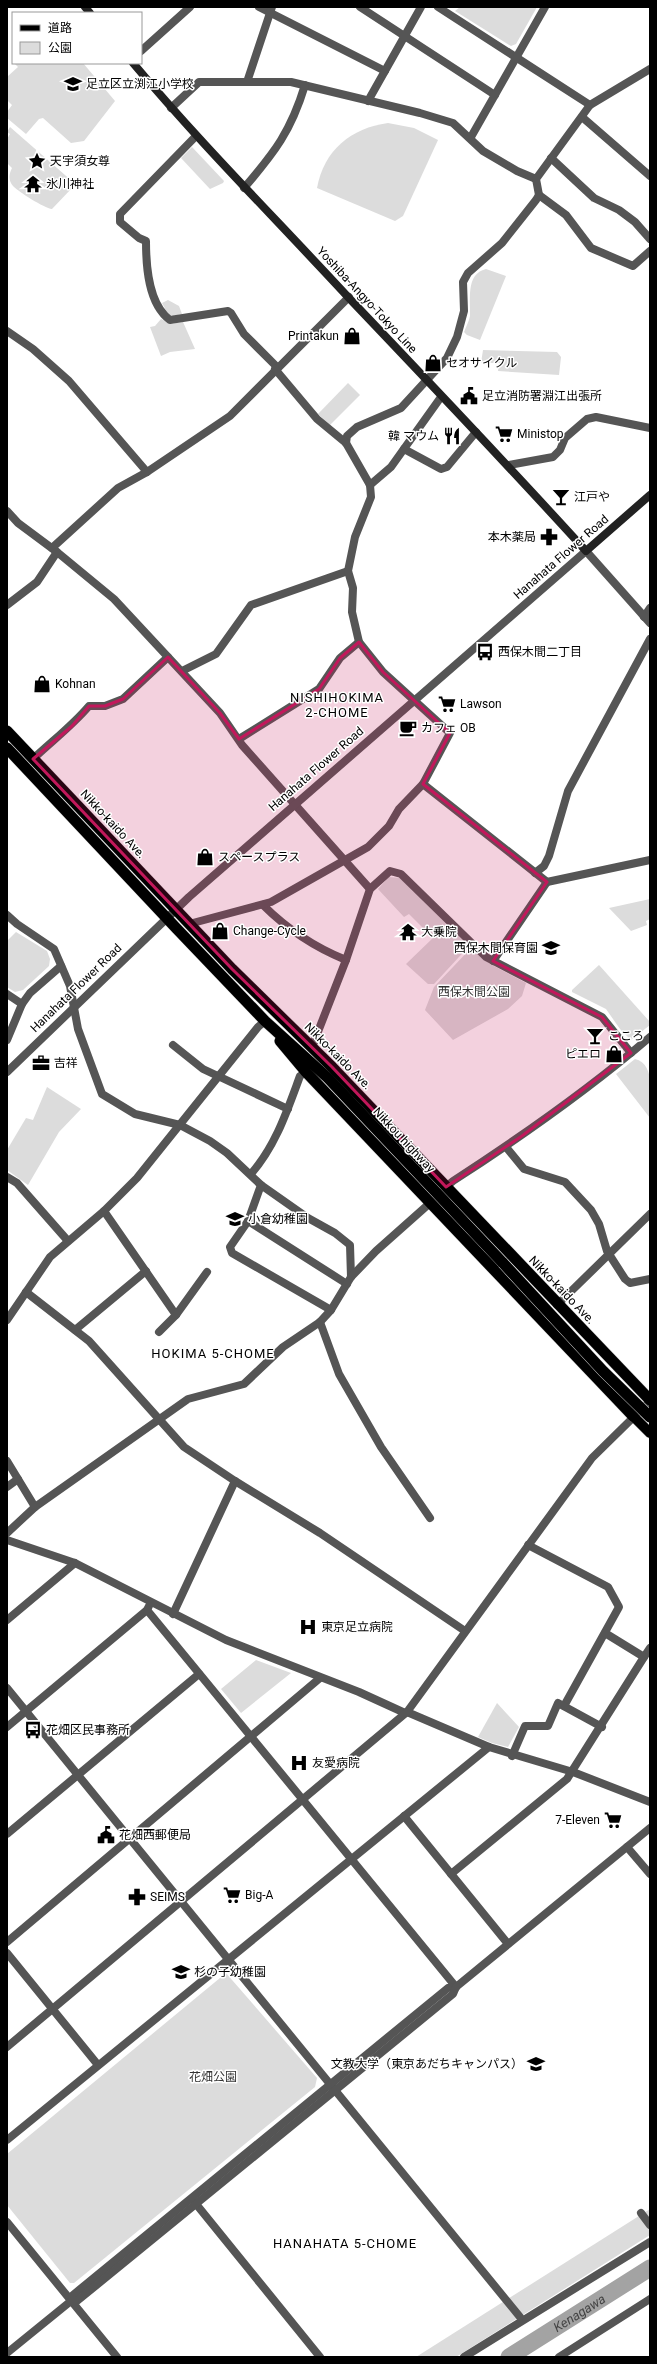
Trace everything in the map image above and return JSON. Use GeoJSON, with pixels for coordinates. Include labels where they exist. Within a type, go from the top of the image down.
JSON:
{"type":"FeatureCollection","features":[{"type":"Feature","properties":{"kind":"highway","name":"Nikko-kaido Ave."},"geometry":{"type":"LineString","coordinates":[[7,731],[232,969],[312,1047],[650,1400]]}},
{"type":"Feature","properties":{"kind":"highway"},"geometry":{"type":"LineString","coordinates":[[7,748],[166,918],[265,1021],[306,1072],[633,1416]]}},
{"type":"Feature","properties":{"kind":"highway","name":"Nikkou highway"},"geometry":{"type":"LineString","coordinates":[[265,1021],[328,1078],[603,1371],[650,1418]]}},
{"type":"Feature","properties":{"kind":"main road","name":"Yoshiba-Angyo-Tokyo Line"},"geometry":{"type":"LineString","coordinates":[[134,64],[171,108],[244,188],[349,297],[441,397],[509,465],[586,551]]}},
{"type":"Feature","properties":{"kind":"main road","name":"Hanahata Flower Road"},"geometry":{"type":"LineString","coordinates":[[586,551],[650,495]]}},
{"type":"Feature","properties":{"kind":"main road"},"geometry":{"type":"LineString","coordinates":[[633,1416],[650,1433]]}},
{"type":"Feature","properties":{"kind":"street"},"geometry":{"type":"LineString","coordinates":[[142,50],[190,7]]}},
{"type":"Feature","properties":{"kind":"street"},"geometry":{"type":"LineString","coordinates":[[259,7],[271,10],[385,71]]}},
{"type":"Feature","properties":{"kind":"street"},"geometry":{"type":"LineString","coordinates":[[360,7],[495,95]]}},
{"type":"Feature","properties":{"kind":"street"},"geometry":{"type":"LineString","coordinates":[[368,101],[421,7]]}},
{"type":"Feature","properties":{"kind":"street"},"geometry":{"type":"LineString","coordinates":[[438,7],[516,59],[590,105]]}},
{"type":"Feature","properties":{"kind":"street"},"geometry":{"type":"LineString","coordinates":[[471,137],[545,7]]}},
{"type":"Feature","properties":{"kind":"street"},"geometry":{"type":"LineString","coordinates":[[247,82],[271,10]]}},
{"type":"Feature","properties":{"kind":"street"},"geometry":{"type":"LineString","coordinates":[[346,443],[348,436],[357,427],[401,408],[427,382],[447,358],[457,338],[464,311],[463,282],[468,273],[502,243],[538,195],[536,179],[590,105],[650,69]]}},
{"type":"Feature","properties":{"kind":"street"},"geometry":{"type":"LineString","coordinates":[[171,108],[199,82],[291,82],[420,113],[453,123],[471,137],[483,151],[517,171],[536,179]]}},
{"type":"Feature","properties":{"kind":"street"},"geometry":{"type":"LineString","coordinates":[[244,188],[275,152],[297,113],[305,85]]}},
{"type":"Feature","properties":{"kind":"street"},"geometry":{"type":"LineString","coordinates":[[582,117],[650,176]]}},
{"type":"Feature","properties":{"kind":"street"},"geometry":{"type":"LineString","coordinates":[[189,924],[263,905],[368,847],[388,826],[399,809],[423,784],[450,733],[376,665],[359,642],[352,612],[353,588],[348,570],[355,537],[371,497],[370,485],[346,443],[317,418],[276,368],[244,334],[231,313],[228,311],[170,320],[164,316],[156,301],[147,269],[146,241],[139,238],[120,222],[120,214],[196,136]]}},
{"type":"Feature","properties":{"kind":"street"},"geometry":{"type":"LineString","coordinates":[[551,158],[594,198],[619,210],[635,222],[650,240]]}},
{"type":"Feature","properties":{"kind":"street"},"geometry":{"type":"LineString","coordinates":[[538,195],[566,215],[591,248],[633,266],[650,251]]}},
{"type":"Feature","properties":{"kind":"street"},"geometry":{"type":"LineString","coordinates":[[7,605],[37,582],[55,550],[118,488],[147,472],[230,416],[276,368],[349,297]]}},
{"type":"Feature","properties":{"kind":"street"},"geometry":{"type":"LineString","coordinates":[[7,331],[33,349],[69,381],[147,472]]}},
{"type":"Feature","properties":{"kind":"street"},"geometry":{"type":"LineString","coordinates":[[370,485],[391,467],[441,397]]}},
{"type":"Feature","properties":{"kind":"street"},"geometry":{"type":"LineString","coordinates":[[509,465],[553,456],[560,450],[565,438],[587,419],[596,416],[650,428]]}},
{"type":"Feature","properties":{"kind":"street"},"geometry":{"type":"LineString","coordinates":[[404,449],[441,469],[447,467],[476,432]]}},
{"type":"Feature","properties":{"kind":"street"},"geometry":{"type":"LineString","coordinates":[[7,511],[18,523],[55,550],[114,599],[220,713],[240,739],[242,745],[296,803],[370,889]]}},
{"type":"Feature","properties":{"kind":"street"},"geometry":{"type":"LineString","coordinates":[[586,551],[647,620]]}},
{"type":"Feature","properties":{"kind":"street","name":"Hanahata Flower Road"},"geometry":{"type":"LineString","coordinates":[[8,1070],[176,909],[586,551]]}},
{"type":"Feature","properties":{"kind":"street"},"geometry":{"type":"LineString","coordinates":[[182,671],[216,654],[251,605],[348,570]]}},
{"type":"Feature","properties":{"kind":"street"},"geometry":{"type":"LineString","coordinates":[[647,620],[650,608]]}},
{"type":"Feature","properties":{"kind":"street"},"geometry":{"type":"LineString","coordinates":[[535,873],[544,866],[549,856],[568,791],[650,639]]}},
{"type":"Feature","properties":{"kind":"street"},"geometry":{"type":"LineString","coordinates":[[240,739],[319,688],[340,658],[359,642]]}},
{"type":"Feature","properties":{"kind":"street"},"geometry":{"type":"LineString","coordinates":[[33,759],[65,729],[72,726],[89,706],[105,706],[123,699],[168,657]]}},
{"type":"Feature","properties":{"kind":"street"},"geometry":{"type":"LineString","coordinates":[[423,784],[547,882]]}},
{"type":"Feature","properties":{"kind":"street"},"geometry":{"type":"LineString","coordinates":[[493,961],[547,882],[650,860]]}},
{"type":"Feature","properties":{"kind":"street"},"geometry":{"type":"LineString","coordinates":[[312,1047],[346,960],[370,889],[390,871],[401,874],[486,957],[602,1017],[631,1053]]}},
{"type":"Feature","properties":{"kind":"street"},"geometry":{"type":"LineString","coordinates":[[263,905],[282,924],[314,946],[346,960]]}},
{"type":"Feature","properties":{"kind":"street"},"geometry":{"type":"LineString","coordinates":[[7,915],[17,924],[54,949],[70,986],[78,1029],[102,1094],[135,1114],[180,1126],[210,1141],[252,1174],[261,1185],[308,1218],[344,1239],[350,1245],[349,1281]]}},
{"type":"Feature","properties":{"kind":"street"},"geometry":{"type":"LineString","coordinates":[[7,1040],[22,1004],[30,993],[61,966]]}},
{"type":"Feature","properties":{"kind":"street"},"geometry":{"type":"LineString","coordinates":[[7,994],[22,1004]]}},
{"type":"Feature","properties":{"kind":"street"},"geometry":{"type":"LineString","coordinates":[[7,1320],[50,1257],[104,1211],[137,1178],[265,1021]]}},
{"type":"Feature","properties":{"kind":"street"},"geometry":{"type":"LineString","coordinates":[[446,1187],[506,1146],[631,1053],[650,1037]]}},
{"type":"Feature","properties":{"kind":"street"},"geometry":{"type":"LineString","coordinates":[[173,1045],[203,1069],[288,1109]]}},
{"type":"Feature","properties":{"kind":"street"},"geometry":{"type":"LineString","coordinates":[[252,1174],[272,1144],[282,1125],[300,1076],[306,1072]]}},
{"type":"Feature","properties":{"kind":"street"},"geometry":{"type":"LineString","coordinates":[[506,1146],[524,1169],[565,1182],[591,1210],[599,1224],[609,1255],[625,1279],[630,1283],[650,1279]]}},
{"type":"Feature","properties":{"kind":"street"},"geometry":{"type":"LineString","coordinates":[[7,1177],[17,1183],[68,1241]]}},
{"type":"Feature","properties":{"kind":"street"},"geometry":{"type":"LineString","coordinates":[[261,1185],[248,1220],[230,1247],[232,1253],[331,1310]]}},
{"type":"Feature","properties":{"kind":"street"},"geometry":{"type":"LineString","coordinates":[[7,1533],[35,1507],[188,1399],[244,1384],[283,1347],[320,1322],[331,1310],[349,1281],[376,1251],[430,1203]]}},
{"type":"Feature","properties":{"kind":"street"},"geometry":{"type":"LineString","coordinates":[[104,1211],[176,1315]]}},
{"type":"Feature","properties":{"kind":"street"},"geometry":{"type":"LineString","coordinates":[[557,1304],[650,1214]]}},
{"type":"Feature","properties":{"kind":"street"},"geometry":{"type":"LineString","coordinates":[[248,1220],[349,1281]]}},
{"type":"Feature","properties":{"kind":"street"},"geometry":{"type":"LineString","coordinates":[[75,1330],[146,1271]]}},
{"type":"Feature","properties":{"kind":"street"},"geometry":{"type":"LineString","coordinates":[[159,1332],[176,1315],[207,1272]]}},
{"type":"Feature","properties":{"kind":"street"},"geometry":{"type":"LineString","coordinates":[[26,1292],[89,1341],[184,1447],[234,1481],[320,1534],[465,1631]]}},
{"type":"Feature","properties":{"kind":"street"},"geometry":{"type":"LineString","coordinates":[[320,1322],[339,1374],[381,1447],[430,1518]]}},
{"type":"Feature","properties":{"kind":"street"},"geometry":{"type":"LineString","coordinates":[[7,2047],[406,1712],[599,1450],[650,1400]]}},
{"type":"Feature","properties":{"kind":"street"},"geometry":{"type":"LineString","coordinates":[[7,1461],[35,1507]]}},
{"type":"Feature","properties":{"kind":"street"},"geometry":{"type":"LineString","coordinates":[[7,1487],[18,1479]]}},
{"type":"Feature","properties":{"kind":"street"},"geometry":{"type":"LineString","coordinates":[[173,1614],[234,1481]]}},
{"type":"Feature","properties":{"kind":"street"},"geometry":{"type":"LineString","coordinates":[[7,1540],[75,1563],[148,1606],[173,1614],[226,1640],[406,1712],[489,1748],[512,1756],[573,1772],[650,1802]]}},
{"type":"Feature","properties":{"kind":"street"},"geometry":{"type":"LineString","coordinates":[[528,1546],[608,1587],[619,1607],[564,1706]]}},
{"type":"Feature","properties":{"kind":"street"},"geometry":{"type":"LineString","coordinates":[[7,1620],[75,1563]]}},
{"type":"Feature","properties":{"kind":"street"},"geometry":{"type":"LineString","coordinates":[[148,1606],[199,1674],[456,1987]]}},
{"type":"Feature","properties":{"kind":"street"},"geometry":{"type":"LineString","coordinates":[[7,1727],[148,1606]]}},
{"type":"Feature","properties":{"kind":"street"},"geometry":{"type":"LineString","coordinates":[[605,1633],[644,1657]]}},
{"type":"Feature","properties":{"kind":"street"},"geometry":{"type":"LineString","coordinates":[[451,1874],[567,1779],[602,1727],[650,1648]]}},
{"type":"Feature","properties":{"kind":"street"},"geometry":{"type":"LineString","coordinates":[[7,1834],[199,1674]]}},
{"type":"Feature","properties":{"kind":"street"},"geometry":{"type":"LineString","coordinates":[[7,1942],[320,1678]]}},
{"type":"Feature","properties":{"kind":"street"},"geometry":{"type":"LineString","coordinates":[[7,1688],[521,2319]]}},
{"type":"Feature","properties":{"kind":"street"},"geometry":{"type":"LineString","coordinates":[[512,1756],[525,1726],[548,1726],[558,1703],[602,1727]]}},
{"type":"Feature","properties":{"kind":"street"},"geometry":{"type":"LineString","coordinates":[[7,2140],[489,1748]]}},
{"type":"Feature","properties":{"kind":"street"},"geometry":{"type":"LineString","coordinates":[[404,1816],[508,1944]]}},
{"type":"Feature","properties":{"kind":"street"},"geometry":{"type":"LineString","coordinates":[[7,2353],[72,2301],[77,2301],[193,2201],[333,2088],[448,1988],[456,1987],[650,1828]]}},
{"type":"Feature","properties":{"kind":"street"},"geometry":{"type":"LineString","coordinates":[[627,1847],[650,1874]]}},
{"type":"Feature","properties":{"kind":"street"},"geometry":{"type":"LineString","coordinates":[[7,1953],[98,2065]]}},
{"type":"Feature","properties":{"kind":"street"},"geometry":{"type":"LineString","coordinates":[[193,2201],[320,2357]]}},
{"type":"Feature","properties":{"kind":"street"},"geometry":{"type":"LineString","coordinates":[[640,2213],[650,2225]]}},
{"type":"Feature","properties":{"kind":"street"},"geometry":{"type":"LineString","coordinates":[[7,2222],[117,2357]]}},
{"type":"Feature","properties":{"kind":"street"},"geometry":{"type":"LineString","coordinates":[[464,2357],[521,2319],[650,2242]]}},
{"type":"Feature","properties":{"kind":"street"},"geometry":{"type":"LineString","coordinates":[[558,2357],[650,2299]]}},
{"type":"Feature","properties":{"kind":"highlighted area"},"geometry":{"type":"Polygon","coordinates":[[[359,642],[383,672],[450,733],[423,784],[547,882],[493,961],[602,1017],[631,1053],[522,1136],[446,1187],[332,1067],[232,969],[33,759],[72,726],[89,706],[105,706],[123,699],[168,657],[220,713],[239,739],[319,689],[340,658],[359,642]]]}},
{"type":"Feature","properties":{"kind":"green space"},"geometry":{"type":"Polygon","coordinates":[[[460,7],[537,7],[516,44],[511,46],[455,11],[460,7]]]}},
{"type":"Feature","properties":{"kind":"green space"},"geometry":{"type":"Polygon","coordinates":[[[15,64],[84,64],[115,101],[84,141],[71,143],[43,118],[39,119],[26,134],[7,118],[7,112],[12,105],[7,100],[7,77],[18,67],[15,64]]]}},
{"type":"Feature","properties":{"kind":"green space"},"geometry":{"type":"Polygon","coordinates":[[[388,123],[414,128],[438,140],[403,216],[395,221],[317,188],[326,163],[341,143],[362,130],[388,123]]]}},
{"type":"Feature","properties":{"kind":"green space"},"geometry":{"type":"Polygon","coordinates":[[[10,127],[73,182],[72,188],[52,209],[43,206],[16,189],[11,184],[10,172],[12,168],[7,163],[7,139],[10,134],[7,132],[10,127]]]}},
{"type":"Feature","properties":{"kind":"green space"},"geometry":{"type":"Polygon","coordinates":[[[192,147],[224,181],[223,183],[210,189],[181,158],[192,147]]]}},
{"type":"Feature","properties":{"kind":"green space"},"geometry":{"type":"Polygon","coordinates":[[[486,269],[506,276],[480,340],[467,335],[464,332],[470,316],[470,289],[472,282],[479,272],[486,269]]]}},
{"type":"Feature","properties":{"kind":"green space"},"geometry":{"type":"Polygon","coordinates":[[[168,300],[179,306],[182,314],[173,316],[168,314],[162,303],[168,300]]]}},
{"type":"Feature","properties":{"kind":"green space"},"geometry":{"type":"Polygon","coordinates":[[[161,319],[171,324],[183,322],[195,349],[170,352],[161,356],[150,327],[155,326],[161,319]]]}},
{"type":"Feature","properties":{"kind":"green space"},"geometry":{"type":"Polygon","coordinates":[[[483,350],[557,352],[561,357],[559,375],[498,371],[499,363],[481,363],[483,350]]]}},
{"type":"Feature","properties":{"kind":"green space"},"geometry":{"type":"Polygon","coordinates":[[[348,383],[360,395],[330,425],[318,414],[348,383]]]}},
{"type":"Feature","properties":{"kind":"green space"},"geometry":{"type":"Polygon","coordinates":[[[389,877],[400,878],[470,945],[434,984],[428,984],[406,964],[433,938],[409,914],[404,917],[378,889],[389,877]]]}},
{"type":"Feature","properties":{"kind":"green space"},"geometry":{"type":"Polygon","coordinates":[[[650,899],[650,919],[646,921],[647,925],[631,931],[609,908],[650,899]]]}},
{"type":"Feature","properties":{"kind":"green space"},"geometry":{"type":"Polygon","coordinates":[[[16,932],[47,951],[50,959],[49,966],[23,990],[15,992],[7,987],[7,941],[16,932]]]}},
{"type":"Feature","properties":{"kind":"green space","name":"西保木間公園"},"geometry":{"type":"Polygon","coordinates":[[[472,947],[490,964],[526,983],[522,996],[508,1009],[453,1040],[425,1010],[434,987],[472,947]]]}},
{"type":"Feature","properties":{"kind":"green space"},"geometry":{"type":"Polygon","coordinates":[[[599,965],[650,1022],[650,1025],[631,1040],[620,1029],[606,1009],[572,992],[572,990],[599,965]]]}},
{"type":"Feature","properties":{"kind":"green space"},"geometry":{"type":"Polygon","coordinates":[[[635,1059],[642,1062],[647,1068],[649,1075],[651,1084],[650,1118],[616,1074],[635,1059]]]}},
{"type":"Feature","properties":{"kind":"green space"},"geometry":{"type":"Polygon","coordinates":[[[47,1087],[81,1109],[59,1132],[28,1185],[7,1170],[7,1150],[26,1118],[33,1120],[47,1087]]]}},
{"type":"Feature","properties":{"kind":"green space"},"geometry":{"type":"Polygon","coordinates":[[[256,1660],[291,1673],[241,1713],[221,1689],[256,1660]]]}},
{"type":"Feature","properties":{"kind":"green space"},"geometry":{"type":"Polygon","coordinates":[[[497,1703],[519,1727],[508,1747],[492,1743],[478,1737],[497,1703]]]}},
{"type":"Feature","properties":{"kind":"green space","name":"花畑公園"},"geometry":{"type":"Polygon","coordinates":[[[226,1973],[317,2078],[315,2087],[74,2283],[70,2283],[7,2205],[7,2154],[226,1973]]]}},
{"type":"Feature","properties":{"kind":"green space"},"geometry":{"type":"Polygon","coordinates":[[[650,2209],[650,2235],[456,2357],[416,2357],[650,2209]]]}},
{"type":"Feature","properties":{"kind":"waterway","name":"Kenagawa"},"geometry":{"type":"LineString","coordinates":[[509,2357],[650,2268]]}},
{"type":"Feature","properties":{"kind":"place","name":"足立区立渕江小学校"},"geometry":{"type":"Point","coordinates":[73,84]}},
{"type":"Feature","properties":{"kind":"place","name":"天宇須女尊"},"geometry":{"type":"Point","coordinates":[37,161]}},
{"type":"Feature","properties":{"kind":"place","name":"氷川神社"},"geometry":{"type":"Point","coordinates":[33,184]}},
{"type":"Feature","properties":{"kind":"place","name":"Printakun"},"geometry":{"type":"Point","coordinates":[352,336]}},
{"type":"Feature","properties":{"kind":"place","name":"セオサイクル"},"geometry":{"type":"Point","coordinates":[433,363]}},
{"type":"Feature","properties":{"kind":"place","name":"足立消防署淵江出張所"},"geometry":{"type":"Point","coordinates":[469,396]}},
{"type":"Feature","properties":{"kind":"place","name":"Ministop"},"geometry":{"type":"Point","coordinates":[504,434]}},
{"type":"Feature","properties":{"kind":"place","name":"韓 マウム"},"geometry":{"type":"Point","coordinates":[452,436]}},
{"type":"Feature","properties":{"kind":"place","name":"江戸や"},"geometry":{"type":"Point","coordinates":[561,497]}},
{"type":"Feature","properties":{"kind":"place","name":"本木薬局"},"geometry":{"type":"Point","coordinates":[549,537]}},
{"type":"Feature","properties":{"kind":"place","name":"西保木間二丁目"},"geometry":{"type":"Point","coordinates":[485,652]}},
{"type":"Feature","properties":{"kind":"place","name":"Kohnan"},"geometry":{"type":"Point","coordinates":[42,684]}},
{"type":"Feature","properties":{"kind":"place","name":"Lawson"},"geometry":{"type":"Point","coordinates":[447,704]}},
{"type":"Feature","properties":{"kind":"place","name":"カフェ OB"},"geometry":{"type":"Point","coordinates":[408,728]}},
{"type":"Feature","properties":{"kind":"place","name":"スペースプラス"},"geometry":{"type":"Point","coordinates":[205,857]}},
{"type":"Feature","properties":{"kind":"place","name":"Change-Cycle"},"geometry":{"type":"Point","coordinates":[220,931]}},
{"type":"Feature","properties":{"kind":"place","name":"大乗院"},"geometry":{"type":"Point","coordinates":[408,932]}},
{"type":"Feature","properties":{"kind":"place","name":"西保木間保育園"},"geometry":{"type":"Point","coordinates":[551,948]}},
{"type":"Feature","properties":{"kind":"place","name":"こころ"},"geometry":{"type":"Point","coordinates":[595,1036]}},
{"type":"Feature","properties":{"kind":"place","name":"ピエロ"},"geometry":{"type":"Point","coordinates":[614,1054]}},
{"type":"Feature","properties":{"kind":"place","name":"吉祥"},"geometry":{"type":"Point","coordinates":[41,1063]}},
{"type":"Feature","properties":{"kind":"place","name":"小倉幼稚園"},"geometry":{"type":"Point","coordinates":[235,1219]}},
{"type":"Feature","properties":{"kind":"place","name":"東京足立病院"},"geometry":{"type":"Point","coordinates":[308,1627]}},
{"type":"Feature","properties":{"kind":"place","name":"花畑区民事務所"},"geometry":{"type":"Point","coordinates":[33,1730]}},
{"type":"Feature","properties":{"kind":"place","name":"友愛病院"},"geometry":{"type":"Point","coordinates":[299,1763]}},
{"type":"Feature","properties":{"kind":"place","name":"7-Eleven"},"geometry":{"type":"Point","coordinates":[613,1820]}},
{"type":"Feature","properties":{"kind":"place","name":"花畑西郵便局"},"geometry":{"type":"Point","coordinates":[106,1835]}},
{"type":"Feature","properties":{"kind":"place","name":"Big-A"},"geometry":{"type":"Point","coordinates":[232,1895]}},
{"type":"Feature","properties":{"kind":"place","name":"SEIMS"},"geometry":{"type":"Point","coordinates":[137,1897]}},
{"type":"Feature","properties":{"kind":"place","name":"杉の子幼稚園"},"geometry":{"type":"Point","coordinates":[181,1972]}},
{"type":"Feature","properties":{"kind":"place","name":"文教大学（東京あだちキャンパス）"},"geometry":{"type":"Point","coordinates":[536,2064]}},
{"type":"Feature","properties":{"kind":"district","name":"NISHIHOKIMA 2-CHOME"},"geometry":{"type":"Point","coordinates":[337,704]}},
{"type":"Feature","properties":{"kind":"district","name":"HOKIMA 5-CHOME"},"geometry":{"type":"Point","coordinates":[213,1353]}},
{"type":"Feature","properties":{"kind":"district","name":"HANAHATA 5-CHOME"},"geometry":{"type":"Point","coordinates":[345,2243]}}]}
